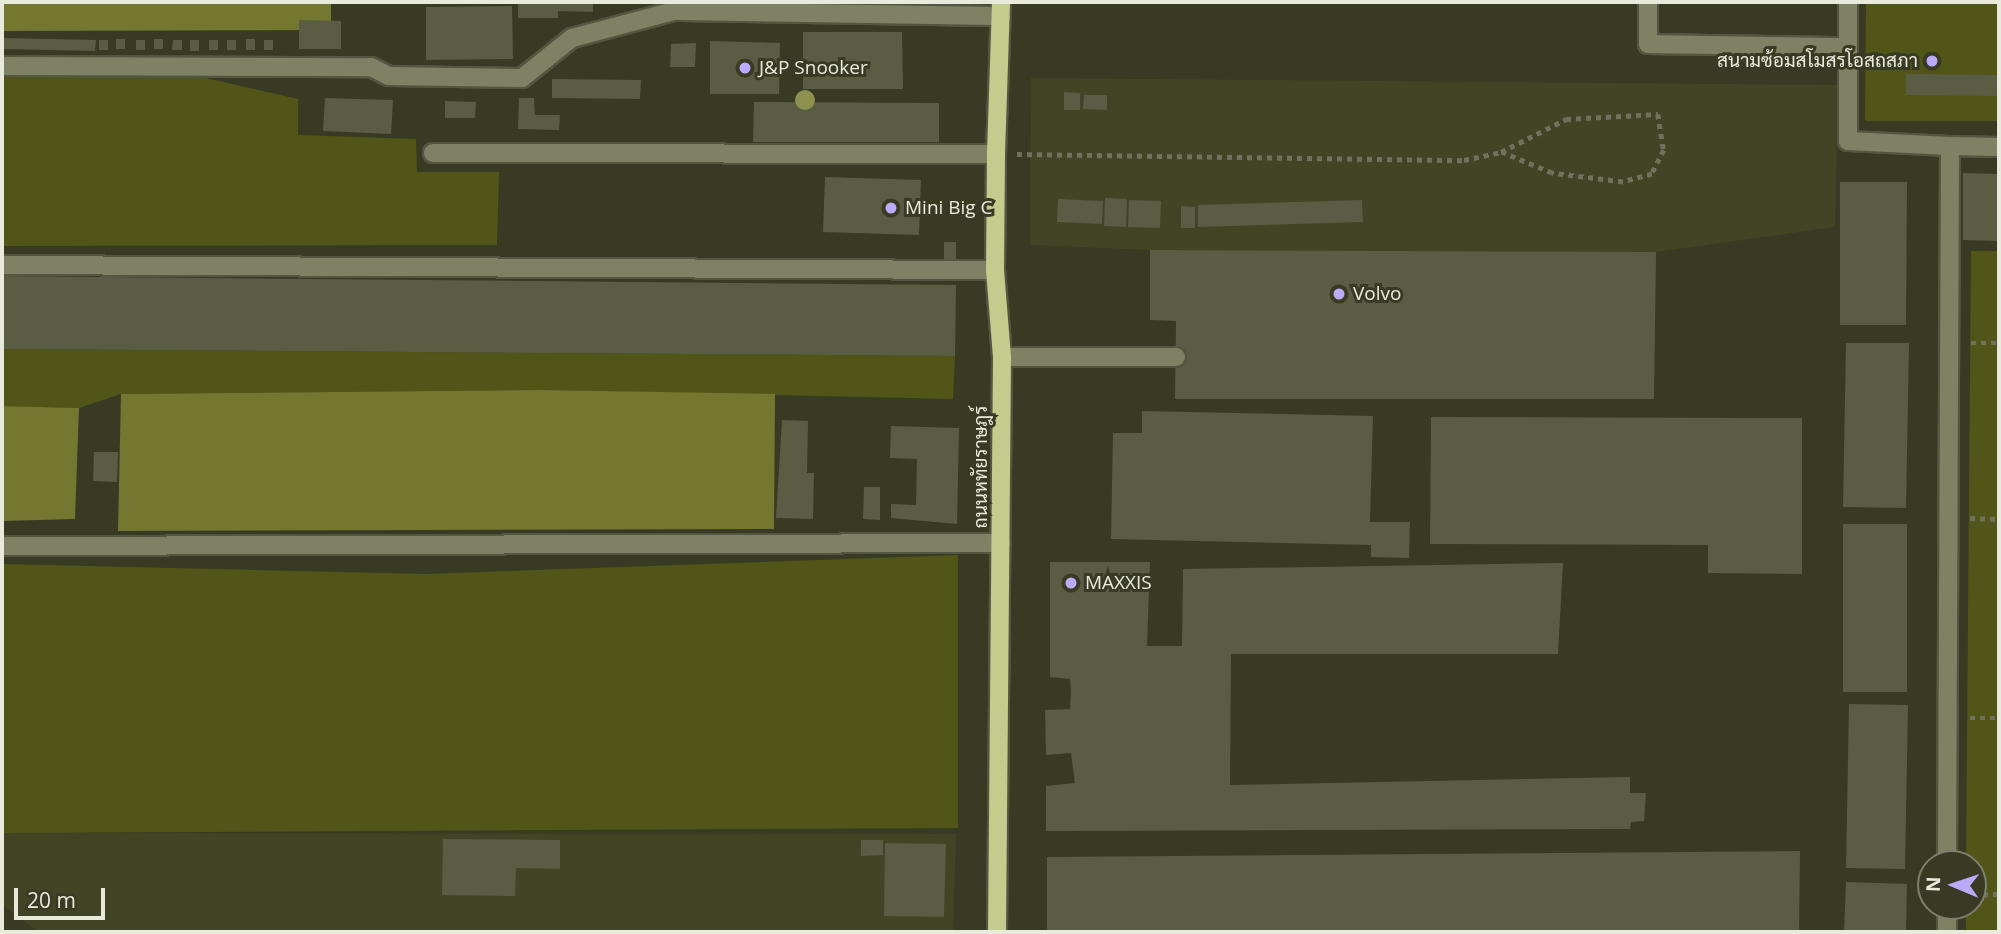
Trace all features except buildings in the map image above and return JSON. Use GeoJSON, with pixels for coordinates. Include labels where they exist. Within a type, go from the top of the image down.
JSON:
{"type":"FeatureCollection","features":[{"type":"Feature","properties":{"kind":"main road","name":"ถนนหทัยราษฎร์"},"geometry":{"type":"LineString","coordinates":[[997,932],[1003,357],[996,270],[996,154],[1001,9]]}},
{"type":"Feature","properties":{"kind":"street"},"geometry":{"type":"LineString","coordinates":[[1648,2],[1648,44],[1847,47]]}},
{"type":"Feature","properties":{"kind":"street"},"geometry":{"type":"LineString","coordinates":[[1849,2],[1848,141],[1999,147]]}},
{"type":"Feature","properties":{"kind":"street"},"geometry":{"type":"LineString","coordinates":[[2,66],[371,67],[389,76],[522,78],[572,38],[674,11],[1001,9]]}},
{"type":"Feature","properties":{"kind":"street"},"geometry":{"type":"LineString","coordinates":[[1947,850],[1950,146]]}},
{"type":"Feature","properties":{"kind":"street"},"geometry":{"type":"LineString","coordinates":[[433,153],[996,154]]}},
{"type":"Feature","properties":{"kind":"street"},"geometry":{"type":"LineString","coordinates":[[2,265],[996,270]]}},
{"type":"Feature","properties":{"kind":"street"},"geometry":{"type":"LineString","coordinates":[[1003,357],[1176,357]]}},
{"type":"Feature","properties":{"kind":"street"},"geometry":{"type":"LineString","coordinates":[[2,546],[1002,543]]}},
{"type":"Feature","properties":{"kind":"path"},"geometry":{"type":"LineString","coordinates":[[996,154],[1464,160],[1501,152],[1566,119],[1658,114],[1664,150],[1652,174],[1623,182],[1552,173],[1501,152]]}},
{"type":"Feature","properties":{"kind":"shaded area"},"geometry":{"type":"Polygon","coordinates":[[[2,2],[331,2],[331,30],[2,31],[2,2]]]}},
{"type":"Feature","properties":{"kind":"shaded area","name":"สนามซ้อมสโมสรโอสถสภา"},"geometry":{"type":"Polygon","coordinates":[[[1866,2],[1999,2],[1999,121],[1865,121],[1866,2]]]}},
{"type":"Feature","properties":{"kind":"shaded area"},"geometry":{"type":"Polygon","coordinates":[[[2,76],[206,78],[298,99],[298,135],[416,139],[417,172],[499,172],[497,245],[2,246],[2,76]]]}},
{"type":"Feature","properties":{"kind":"shaded area"},"geometry":{"type":"Polygon","coordinates":[[[1031,78],[1838,85],[1835,227],[1656,252],[1150,250],[1030,245],[1031,78]]]}},
{"type":"Feature","properties":{"kind":"shaded area"},"geometry":{"type":"Polygon","coordinates":[[[1971,251],[1999,251],[1999,932],[1966,932],[1966,920],[1987,920],[1987,850],[1966,850],[1971,251]]]}},
{"type":"Feature","properties":{"kind":"shaded area"},"geometry":{"type":"Polygon","coordinates":[[[2,349],[955,356],[953,399],[542,390],[121,394],[79,408],[2,406],[2,349]]]}},
{"type":"Feature","properties":{"kind":"shaded area"},"geometry":{"type":"Polygon","coordinates":[[[542,390],[775,394],[774,529],[118,531],[121,394],[542,390]]]}},
{"type":"Feature","properties":{"kind":"shaded area"},"geometry":{"type":"Polygon","coordinates":[[[2,406],[79,408],[75,519],[2,521],[2,406]]]}},
{"type":"Feature","properties":{"kind":"shaded area"},"geometry":{"type":"Polygon","coordinates":[[[958,555],[958,828],[2,833],[2,564],[426,574],[958,555]]]}},
{"type":"Feature","properties":{"kind":"shaded area"},"geometry":{"type":"Polygon","coordinates":[[[2,833],[956,834],[953,932],[39,932],[2,905],[2,833]]]}},
{"type":"Feature","properties":{"kind":"place","name":"สนามซ้อมสโมสรโอสถสภา"},"geometry":{"type":"Point","coordinates":[1932,61]}},
{"type":"Feature","properties":{"kind":"place","name":"J&P Snooker"},"geometry":{"type":"Point","coordinates":[745,68]}},
{"type":"Feature","properties":{"kind":"place","name":"Mini Big C"},"geometry":{"type":"Point","coordinates":[891,208]}},
{"type":"Feature","properties":{"kind":"place","name":"Volvo"},"geometry":{"type":"Point","coordinates":[1339,294]}},
{"type":"Feature","properties":{"kind":"place","name":"MAXXIS"},"geometry":{"type":"Point","coordinates":[1071,583]}}]}
